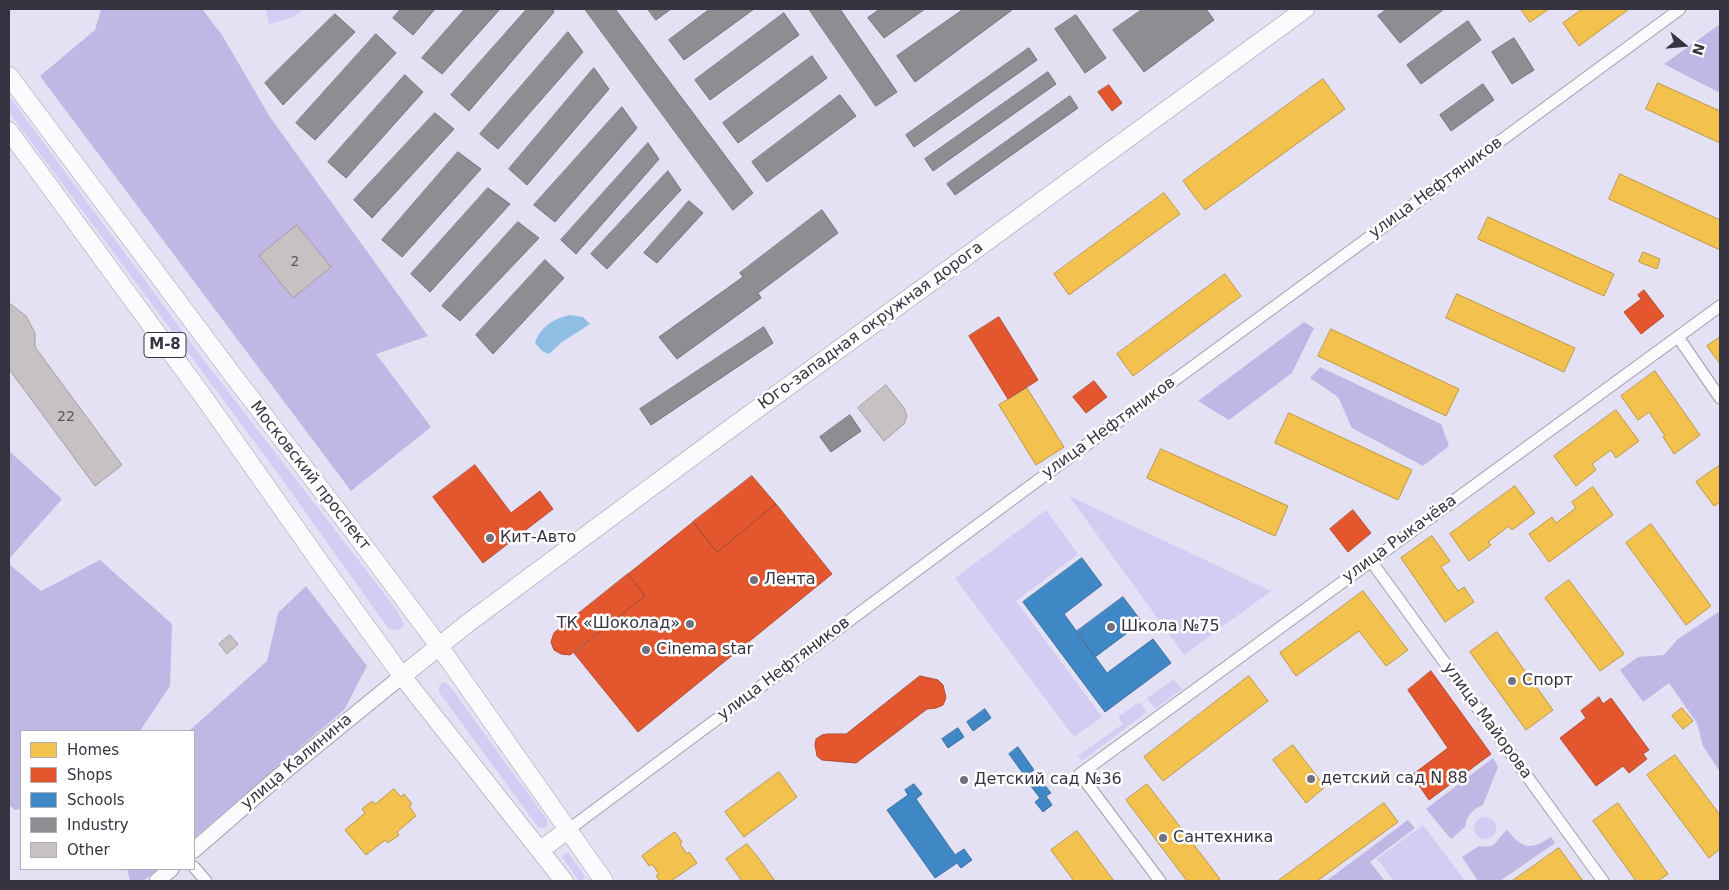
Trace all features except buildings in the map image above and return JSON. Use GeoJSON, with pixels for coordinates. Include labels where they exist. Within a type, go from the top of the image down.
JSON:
{"type":"FeatureCollection","features":[{"type":"Feature","properties":{"kind":"main road","name":"Юго-западная окружная дорога"},"geometry":{"type":"LineString","coordinates":[[402,676],[439,646],[700,450],[1305,9]]}},
{"type":"Feature","properties":{"kind":"main road","name":"Московский проспект"},"geometry":{"type":"LineString","coordinates":[[9,76],[229,371],[350,526],[439,646],[603,881]]}},
{"type":"Feature","properties":{"kind":"main road","name":"М-8"},"geometry":{"type":"LineString","coordinates":[[9,131],[205,399],[402,676]]}},
{"type":"Feature","properties":{"kind":"main road","name":"улица Калинина"},"geometry":{"type":"LineString","coordinates":[[195,849],[278,777],[402,676]]}},
{"type":"Feature","properties":{"kind":"main road"},"geometry":{"type":"LineString","coordinates":[[402,676],[564,881]]}},
{"type":"Feature","properties":{"kind":"main road","name":"улица Нефтяников"},"geometry":{"type":"LineString","coordinates":[[540,850],[568,830]]}},
{"type":"Feature","properties":{"kind":"main road"},"geometry":{"type":"LineString","coordinates":[[157,881],[170,870]]}},
{"type":"Feature","properties":{"kind":"street","name":"улица Нефтяников"},"geometry":{"type":"LineString","coordinates":[[568,830],[1014,498],[1680,9]]}},
{"type":"Feature","properties":{"kind":"street","name":"улица Рыкачёва"},"geometry":{"type":"LineString","coordinates":[[1160,881],[1080,774],[1720,306]]}},
{"type":"Feature","properties":{"kind":"street"},"geometry":{"type":"LineString","coordinates":[[1678,337],[1720,398]]}},
{"type":"Feature","properties":{"kind":"street","name":"улица Майорова"},"geometry":{"type":"LineString","coordinates":[[1371,561],[1603,881]]}},
{"type":"Feature","properties":{"kind":"street"},"geometry":{"type":"LineString","coordinates":[[195,867],[206,881]]}},
{"type":"Feature","properties":{"kind":"shaded area"},"geometry":{"type":"Polygon","coordinates":[[[101,9],[202,9],[222,35],[270,117],[428,336],[376,354],[431,427],[351,491],[40,76],[95,30],[101,9]]]}},
{"type":"Feature","properties":{"kind":"shaded area"},"geometry":{"type":"Polygon","coordinates":[[[266,9],[303,9],[293,17],[269,24],[266,9]]]}},
{"type":"Feature","properties":{"kind":"shaded area"},"geometry":{"type":"Polygon","coordinates":[[[1719,25],[1720,27],[1720,93],[1664,64],[1719,25]]]}},
{"type":"Feature","properties":{"kind":"shaded area"},"geometry":{"type":"Polygon","coordinates":[[[9,96],[203,359],[396,609],[404,624],[399,630],[389,629],[274,468],[9,112],[9,96]]]}},
{"type":"Feature","properties":{"kind":"shaded area"},"geometry":{"type":"Polygon","coordinates":[[[1304,322],[1314,328],[1292,373],[1229,420],[1198,401],[1304,322]]]}},
{"type":"Feature","properties":{"kind":"shaded area"},"geometry":{"type":"Polygon","coordinates":[[[1320,367],[1441,424],[1449,446],[1423,466],[1352,428],[1338,397],[1310,378],[1320,367]]]}},
{"type":"Feature","properties":{"kind":"shaded area"},"geometry":{"type":"Polygon","coordinates":[[[9,451],[62,499],[9,559],[9,451]]]}},
{"type":"Feature","properties":{"kind":"shaded area"},"geometry":{"type":"Polygon","coordinates":[[[1069,496],[1271,591],[1184,655],[1069,496]]]}},
{"type":"Feature","properties":{"kind":"shaded area"},"geometry":{"type":"Polygon","coordinates":[[[1046,510],[1078,554],[1016,601],[1102,717],[1074,737],[955,578],[1046,510]]]}},
{"type":"Feature","properties":{"kind":"shaded area"},"geometry":{"type":"Polygon","coordinates":[[[100,560],[172,624],[170,686],[141,730],[20,730],[20,809],[15,810],[9,805],[9,564],[41,591],[100,560]]]}},
{"type":"Feature","properties":{"kind":"shaded area"},"geometry":{"type":"Polygon","coordinates":[[[306,586],[367,666],[344,710],[195,837],[195,730],[190,730],[267,661],[278,613],[306,586]]]}},
{"type":"Feature","properties":{"kind":"shaded area"},"geometry":{"type":"Polygon","coordinates":[[[1720,611],[1720,772],[1703,746],[1697,723],[1669,683],[1643,702],[1620,670],[1638,657],[1664,655],[1678,639],[1720,611]]]}},
{"type":"Feature","properties":{"kind":"shaded area"},"geometry":{"type":"Polygon","coordinates":[[[1174,679],[1182,689],[1155,709],[1147,698],[1174,679]]]}},
{"type":"Feature","properties":{"kind":"shaded area"},"geometry":{"type":"Polygon","coordinates":[[[443,682],[449,685],[547,820],[547,827],[538,827],[439,692],[439,686],[443,682]]]}},
{"type":"Feature","properties":{"kind":"shaded area"},"geometry":{"type":"Polygon","coordinates":[[[1139,702],[1147,712],[1082,761],[1078,756],[1123,724],[1118,717],[1139,702]]]}},
{"type":"Feature","properties":{"kind":"shaded area"},"geometry":{"type":"Polygon","coordinates":[[[1493,758],[1498,767],[1483,805],[1471,813],[1465,827],[1451,839],[1426,809],[1493,758]]]}},
{"type":"Feature","properties":{"kind":"shaded area"},"geometry":{"type":"Polygon","coordinates":[[[1485,817],[1493,820],[1496,828],[1493,836],[1485,839],[1477,836],[1474,828],[1477,820],[1485,817]]]}},
{"type":"Feature","properties":{"kind":"shaded area"},"geometry":{"type":"Polygon","coordinates":[[[1408,820],[1415,828],[1370,862],[1385,881],[1326,881],[1408,820]]]}},
{"type":"Feature","properties":{"kind":"shaded area"},"geometry":{"type":"Polygon","coordinates":[[[1423,825],[1465,881],[1394,881],[1377,859],[1423,825]]]}},
{"type":"Feature","properties":{"kind":"shaded area"},"geometry":{"type":"Polygon","coordinates":[[[1507,830],[1518,841],[1528,846],[1538,844],[1551,837],[1555,843],[1500,881],[1478,881],[1462,857],[1479,846],[1493,845],[1507,830]]]}},
{"type":"Feature","properties":{"kind":"shaded area"},"geometry":{"type":"Polygon","coordinates":[[[568,852],[586,878],[579,881],[562,857],[568,852]]]}},
{"type":"Feature","properties":{"kind":"shaded area"},"geometry":{"type":"Polygon","coordinates":[[[127,870],[157,870],[143,881],[130,881],[127,870]]]}},
{"type":"Feature","properties":{"kind":"water"},"geometry":{"type":"Polygon","coordinates":[[[570,315],[583,317],[590,324],[562,342],[549,354],[542,351],[535,343],[540,332],[558,318],[570,315]]]}},
{"type":"Feature","properties":{"kind":"place","name":"Кит-Авто"},"geometry":{"type":"Point","coordinates":[490,538]}},
{"type":"Feature","properties":{"kind":"place","name":"Лента"},"geometry":{"type":"Point","coordinates":[754,580]}},
{"type":"Feature","properties":{"kind":"place","name":"ТК «Шоколад»"},"geometry":{"type":"Point","coordinates":[690,624]}},
{"type":"Feature","properties":{"kind":"place","name":"Школа №75"},"geometry":{"type":"Point","coordinates":[1111,627]}},
{"type":"Feature","properties":{"kind":"place","name":"Cinema star"},"geometry":{"type":"Point","coordinates":[646,650]}},
{"type":"Feature","properties":{"kind":"place","name":"Спорт"},"geometry":{"type":"Point","coordinates":[1512,681]}},
{"type":"Feature","properties":{"kind":"place","name":"детский сад N 88"},"geometry":{"type":"Point","coordinates":[1311,779]}},
{"type":"Feature","properties":{"kind":"place","name":"Детский сад №36"},"geometry":{"type":"Point","coordinates":[964,780]}},
{"type":"Feature","properties":{"kind":"place","name":"Сантехника"},"geometry":{"type":"Point","coordinates":[1163,838]}}]}
